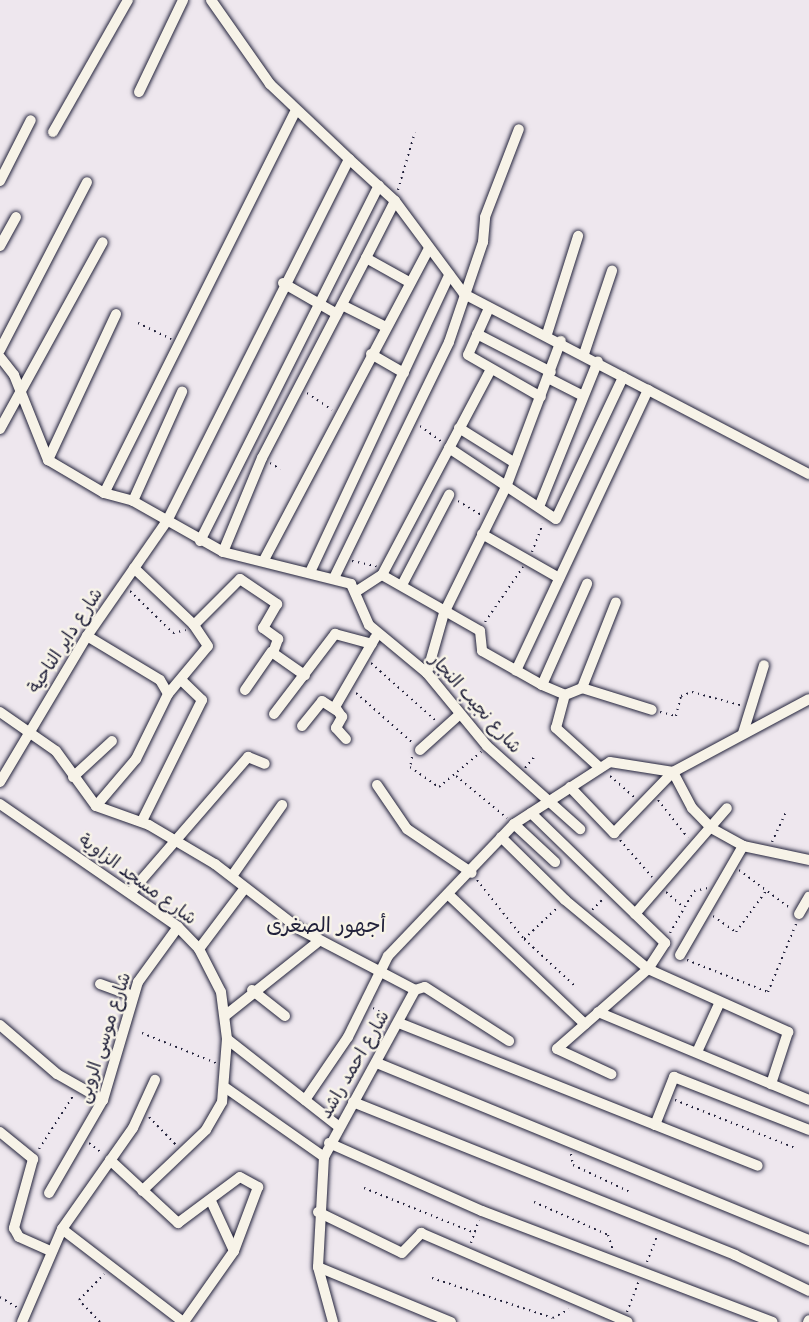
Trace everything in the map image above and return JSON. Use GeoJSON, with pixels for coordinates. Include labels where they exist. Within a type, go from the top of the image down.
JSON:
{"type":"FeatureCollection","features":[{"type":"Feature","properties":{"kind":"street"},"geometry":{"type":"LineString","coordinates":[[53,132],[128,0]]}},
{"type":"Feature","properties":{"kind":"street"},"geometry":{"type":"LineString","coordinates":[[139,92],[183,0]]}},
{"type":"Feature","properties":{"kind":"street"},"geometry":{"type":"LineString","coordinates":[[211,0],[250,60],[295,112],[395,201],[464,294],[489,308],[548,334],[648,390],[809,474]]}},
{"type":"Feature","properties":{"kind":"street"},"geometry":{"type":"LineString","coordinates":[[104,493],[177,342],[295,112]]}},
{"type":"Feature","properties":{"kind":"street"},"geometry":{"type":"LineString","coordinates":[[0,181],[31,120]]}},
{"type":"Feature","properties":{"kind":"street"},"geometry":{"type":"LineString","coordinates":[[335,576],[341,559],[445,350],[464,294],[485,217],[519,129]]}},
{"type":"Feature","properties":{"kind":"street","name":"شارع داير الناحية"},"geometry":{"type":"LineString","coordinates":[[0,782],[87,636],[166,521],[282,283],[348,159]]}},
{"type":"Feature","properties":{"kind":"street"},"geometry":{"type":"LineString","coordinates":[[0,350],[87,182]]}},
{"type":"Feature","properties":{"kind":"street"},"geometry":{"type":"LineString","coordinates":[[200,541],[379,185]]}},
{"type":"Feature","properties":{"kind":"street"},"geometry":{"type":"LineString","coordinates":[[223,552],[262,459],[395,201]]}},
{"type":"Feature","properties":{"kind":"street"},"geometry":{"type":"LineString","coordinates":[[0,246],[16,217]]}},
{"type":"Feature","properties":{"kind":"street"},"geometry":{"type":"LineString","coordinates":[[548,334],[578,236]]}},
{"type":"Feature","properties":{"kind":"street"},"geometry":{"type":"LineString","coordinates":[[0,429],[103,242]]}},
{"type":"Feature","properties":{"kind":"street"},"geometry":{"type":"LineString","coordinates":[[264,560],[337,414],[429,249]]}},
{"type":"Feature","properties":{"kind":"street"},"geometry":{"type":"LineString","coordinates":[[366,258],[409,282]]}},
{"type":"Feature","properties":{"kind":"street"},"geometry":{"type":"LineString","coordinates":[[584,354],[612,271]]}},
{"type":"Feature","properties":{"kind":"street"},"geometry":{"type":"LineString","coordinates":[[311,570],[449,275]]}},
{"type":"Feature","properties":{"kind":"street"},"geometry":{"type":"LineString","coordinates":[[282,283],[318,304],[340,309],[386,327]]}},
{"type":"Feature","properties":{"kind":"street"},"geometry":{"type":"LineString","coordinates":[[489,308],[468,355],[541,397]]}},
{"type":"Feature","properties":{"kind":"street"},"geometry":{"type":"LineString","coordinates":[[48,460],[116,314]]}},
{"type":"Feature","properties":{"kind":"street"},"geometry":{"type":"LineString","coordinates":[[477,334],[583,396]]}},
{"type":"Feature","properties":{"kind":"street"},"geometry":{"type":"LineString","coordinates":[[427,673],[444,613],[506,487],[561,341]]}},
{"type":"Feature","properties":{"kind":"street"},"geometry":{"type":"LineString","coordinates":[[371,354],[404,373]]}},
{"type":"Feature","properties":{"kind":"street"},"geometry":{"type":"LineString","coordinates":[[0,357],[21,392],[48,460],[104,493],[133,501],[223,552],[335,576],[357,591],[384,572],[491,369]]}},
{"type":"Feature","properties":{"kind":"street"},"geometry":{"type":"LineString","coordinates":[[543,510],[583,396],[598,361]]}},
{"type":"Feature","properties":{"kind":"street"},"geometry":{"type":"LineString","coordinates":[[449,447],[555,519],[624,377]]}},
{"type":"Feature","properties":{"kind":"street"},"geometry":{"type":"LineString","coordinates":[[516,671],[648,390]]}},
{"type":"Feature","properties":{"kind":"street"},"geometry":{"type":"LineString","coordinates":[[133,501],[182,392]]}},
{"type":"Feature","properties":{"kind":"street"},"geometry":{"type":"LineString","coordinates":[[459,428],[515,463]]}},
{"type":"Feature","properties":{"kind":"street"},"geometry":{"type":"LineString","coordinates":[[247,447],[262,459]]}},
{"type":"Feature","properties":{"kind":"street"},"geometry":{"type":"LineString","coordinates":[[402,585],[449,495]]}},
{"type":"Feature","properties":{"kind":"street"},"geometry":{"type":"LineString","coordinates":[[482,534],[559,578]]}},
{"type":"Feature","properties":{"kind":"street"},"geometry":{"type":"LineString","coordinates":[[96,806],[142,751],[168,694],[182,681],[210,644],[193,624],[134,568]]}},
{"type":"Feature","properties":{"kind":"street"},"geometry":{"type":"LineString","coordinates":[[384,572],[444,613],[480,631],[480,648],[542,685],[565,695],[582,688],[652,710]]}},
{"type":"Feature","properties":{"kind":"street"},"geometry":{"type":"LineString","coordinates":[[193,624],[237,579],[275,603],[263,628],[278,639],[245,690]]}},
{"type":"Feature","properties":{"kind":"street"},"geometry":{"type":"LineString","coordinates":[[542,685],[587,584]]}},
{"type":"Feature","properties":{"kind":"street","name":"شارع نجيب النجار"},"geometry":{"type":"LineString","coordinates":[[357,591],[362,612],[375,639],[427,673],[487,746],[580,829]]}},
{"type":"Feature","properties":{"kind":"street"},"geometry":{"type":"LineString","coordinates":[[582,688],[616,602]]}},
{"type":"Feature","properties":{"kind":"street"},"geometry":{"type":"LineString","coordinates":[[274,714],[335,634],[375,639],[347,686],[336,710]]}},
{"type":"Feature","properties":{"kind":"street"},"geometry":{"type":"LineString","coordinates":[[87,636],[160,680],[168,694]]}},
{"type":"Feature","properties":{"kind":"street"},"geometry":{"type":"LineString","coordinates":[[272,651],[305,675]]}},
{"type":"Feature","properties":{"kind":"street"},"geometry":{"type":"LineString","coordinates":[[743,733],[747,707],[764,664]]}},
{"type":"Feature","properties":{"kind":"street"},"geometry":{"type":"LineString","coordinates":[[142,821],[202,700],[182,681]]}},
{"type":"Feature","properties":{"kind":"street"},"geometry":{"type":"LineString","coordinates":[[565,695],[556,728],[598,766]]}},
{"type":"Feature","properties":{"kind":"street"},"geometry":{"type":"LineString","coordinates":[[570,788],[614,833],[673,772],[809,699]]}},
{"type":"Feature","properties":{"kind":"street"},"geometry":{"type":"LineString","coordinates":[[302,726],[322,701],[342,717],[336,728],[346,739]]}},
{"type":"Feature","properties":{"kind":"street"},"geometry":{"type":"LineString","coordinates":[[0,712],[56,751],[96,806],[142,821],[232,876],[245,888],[319,941],[416,990],[425,987],[509,1041]]}},
{"type":"Feature","properties":{"kind":"street"},"geometry":{"type":"LineString","coordinates":[[420,750],[460,714]]}},
{"type":"Feature","properties":{"kind":"street"},"geometry":{"type":"LineString","coordinates":[[74,777],[111,741]]}},
{"type":"Feature","properties":{"kind":"street"},"geometry":{"type":"LineString","coordinates":[[131,892],[178,842],[248,757],[266,764]]}},
{"type":"Feature","properties":{"kind":"street"},"geometry":{"type":"LineString","coordinates":[[305,1100],[366,1003],[380,972],[398,944],[450,896],[514,824],[570,788],[598,766],[622,761],[673,772]]}},
{"type":"Feature","properties":{"kind":"street"},"geometry":{"type":"LineString","coordinates":[[673,772],[692,808],[711,828],[743,846],[809,860]]}},
{"type":"Feature","properties":{"kind":"street"},"geometry":{"type":"LineString","coordinates":[[377,785],[407,829],[472,873]]}},
{"type":"Feature","properties":{"kind":"street","name":"شارع مسجد الزاوية"},"geometry":{"type":"LineString","coordinates":[[0,804],[131,892],[178,927],[199,949],[226,1015],[226,1088],[211,1123],[142,1191]]}},
{"type":"Feature","properties":{"kind":"street"},"geometry":{"type":"LineString","coordinates":[[232,876],[282,805]]}},
{"type":"Feature","properties":{"kind":"street"},"geometry":{"type":"LineString","coordinates":[[635,914],[696,847],[727,808]]}},
{"type":"Feature","properties":{"kind":"street"},"geometry":{"type":"LineString","coordinates":[[531,813],[665,943],[648,969],[598,1012],[558,1051],[611,1074]]}},
{"type":"Feature","properties":{"kind":"street"},"geometry":{"type":"LineString","coordinates":[[514,824],[555,862]]}},
{"type":"Feature","properties":{"kind":"street"},"geometry":{"type":"LineString","coordinates":[[501,837],[585,918],[648,969],[719,1004],[789,1033],[771,1084]]}},
{"type":"Feature","properties":{"kind":"street"},"geometry":{"type":"LineString","coordinates":[[680,955],[735,867],[743,846]]}},
{"type":"Feature","properties":{"kind":"street"},"geometry":{"type":"LineString","coordinates":[[199,949],[245,888]]}},
{"type":"Feature","properties":{"kind":"street"},"geometry":{"type":"LineString","coordinates":[[450,896],[585,1024]]}},
{"type":"Feature","properties":{"kind":"street"},"geometry":{"type":"LineString","coordinates":[[799,915],[809,897]]}},
{"type":"Feature","properties":{"kind":"street","name":"شارع موسى الروبى"},"geometry":{"type":"LineString","coordinates":[[49,1193],[85,1139],[103,1100],[133,996],[146,968],[178,927]]}},
{"type":"Feature","properties":{"kind":"street"},"geometry":{"type":"LineString","coordinates":[[226,1015],[252,990],[319,941]]}},
{"type":"Feature","properties":{"kind":"street"},"geometry":{"type":"LineString","coordinates":[[100,984],[133,996]]}},
{"type":"Feature","properties":{"kind":"street"},"geometry":{"type":"LineString","coordinates":[[252,990],[285,1016]]}},
{"type":"Feature","properties":{"kind":"street","name":"شارع احمد راشد"},"geometry":{"type":"LineString","coordinates":[[335,1321],[318,1267],[318,1212],[324,1157],[338,1126],[377,1063],[416,990]]}},
{"type":"Feature","properties":{"kind":"street"},"geometry":{"type":"LineString","coordinates":[[697,1052],[719,1004]]}},
{"type":"Feature","properties":{"kind":"street"},"geometry":{"type":"LineString","coordinates":[[598,1012],[809,1100]]}},
{"type":"Feature","properties":{"kind":"street"},"geometry":{"type":"LineString","coordinates":[[399,1023],[758,1166]]}},
{"type":"Feature","properties":{"kind":"street"},"geometry":{"type":"LineString","coordinates":[[0,1025],[78,1087],[103,1100]]}},
{"type":"Feature","properties":{"kind":"street"},"geometry":{"type":"LineString","coordinates":[[227,1040],[338,1126]]}},
{"type":"Feature","properties":{"kind":"street"},"geometry":{"type":"LineString","coordinates":[[377,1063],[809,1240]]}},
{"type":"Feature","properties":{"kind":"street"},"geometry":{"type":"LineString","coordinates":[[655,1125],[665,1097],[676,1077],[809,1130]]}},
{"type":"Feature","properties":{"kind":"street"},"geometry":{"type":"LineString","coordinates":[[24,1317],[62,1229],[143,1111],[155,1080]]}},
{"type":"Feature","properties":{"kind":"street"},"geometry":{"type":"LineString","coordinates":[[226,1088],[324,1157]]}},
{"type":"Feature","properties":{"kind":"street"},"geometry":{"type":"LineString","coordinates":[[353,1102],[660,1227],[809,1292]]}},
{"type":"Feature","properties":{"kind":"street"},"geometry":{"type":"LineString","coordinates":[[0,1132],[33,1159],[14,1228],[19,1237],[51,1251]]}},
{"type":"Feature","properties":{"kind":"street"},"geometry":{"type":"LineString","coordinates":[[329,1143],[482,1211],[613,1258],[772,1322]]}},
{"type":"Feature","properties":{"kind":"street"},"geometry":{"type":"LineString","coordinates":[[62,1229],[184,1322],[234,1251],[258,1187],[240,1177],[211,1201],[178,1222],[110,1160]]}},
{"type":"Feature","properties":{"kind":"street"},"geometry":{"type":"LineString","coordinates":[[211,1201],[234,1251]]}},
{"type":"Feature","properties":{"kind":"street"},"geometry":{"type":"LineString","coordinates":[[318,1212],[402,1253],[421,1233],[575,1302],[626,1321]]}},
{"type":"Feature","properties":{"kind":"street"},"geometry":{"type":"LineString","coordinates":[[318,1267],[450,1322]]}},
{"type":"Feature","properties":{"kind":"path"},"geometry":{"type":"LineString","coordinates":[[395,201],[415,132]]}},
{"type":"Feature","properties":{"kind":"path"},"geometry":{"type":"LineString","coordinates":[[138,322],[177,342]]}},
{"type":"Feature","properties":{"kind":"path"},"geometry":{"type":"LineString","coordinates":[[300,388],[337,414]]}},
{"type":"Feature","properties":{"kind":"path"},"geometry":{"type":"LineString","coordinates":[[410,419],[449,447]]}},
{"type":"Feature","properties":{"kind":"path"},"geometry":{"type":"LineString","coordinates":[[449,495],[489,520]]}},
{"type":"Feature","properties":{"kind":"path"},"geometry":{"type":"LineString","coordinates":[[480,631],[528,561],[543,510]]}},
{"type":"Feature","properties":{"kind":"path"},"geometry":{"type":"LineString","coordinates":[[341,559],[384,572]]}},
{"type":"Feature","properties":{"kind":"path"},"geometry":{"type":"LineString","coordinates":[[123,584],[173,633],[193,624]]}},
{"type":"Feature","properties":{"kind":"path"},"geometry":{"type":"LineString","coordinates":[[364,657],[444,728]]}},
{"type":"Feature","properties":{"kind":"path"},"geometry":{"type":"LineString","coordinates":[[347,686],[420,750],[410,759],[411,767],[439,787],[456,776],[487,746]]}},
{"type":"Feature","properties":{"kind":"path"},"geometry":{"type":"LineString","coordinates":[[652,710],[675,717],[681,696],[692,692],[747,707]]}},
{"type":"Feature","properties":{"kind":"path"},"geometry":{"type":"LineString","coordinates":[[598,766],[642,804]]}},
{"type":"Feature","properties":{"kind":"path"},"geometry":{"type":"LineString","coordinates":[[456,776],[514,824]]}},
{"type":"Feature","properties":{"kind":"path"},"geometry":{"type":"LineString","coordinates":[[653,793],[696,847]]}},
{"type":"Feature","properties":{"kind":"path"},"geometry":{"type":"LineString","coordinates":[[768,851],[786,812]]}},
{"type":"Feature","properties":{"kind":"path"},"geometry":{"type":"LineString","coordinates":[[614,833],[661,887],[682,906]]}},
{"type":"Feature","properties":{"kind":"path"},"geometry":{"type":"LineString","coordinates":[[680,955],[768,992],[799,915],[735,867]]}},
{"type":"Feature","properties":{"kind":"path"},"geometry":{"type":"LineString","coordinates":[[472,873],[524,939],[575,986]]}},
{"type":"Feature","properties":{"kind":"path"},"geometry":{"type":"LineString","coordinates":[[665,943],[682,906],[701,887],[717,896]]}},
{"type":"Feature","properties":{"kind":"path"},"geometry":{"type":"LineString","coordinates":[[585,918],[611,890]]}},
{"type":"Feature","properties":{"kind":"path"},"geometry":{"type":"LineString","coordinates":[[708,912],[736,932],[766,891]]}},
{"type":"Feature","properties":{"kind":"path"},"geometry":{"type":"LineString","coordinates":[[524,939],[565,900]]}},
{"type":"Feature","properties":{"kind":"path"},"geometry":{"type":"LineString","coordinates":[[366,1003],[399,1023]]}},
{"type":"Feature","properties":{"kind":"path"},"geometry":{"type":"LineString","coordinates":[[142,1033],[227,1067]]}},
{"type":"Feature","properties":{"kind":"path"},"geometry":{"type":"LineString","coordinates":[[33,1159],[78,1087]]}},
{"type":"Feature","properties":{"kind":"path"},"geometry":{"type":"LineString","coordinates":[[665,1097],[795,1148]]}},
{"type":"Feature","properties":{"kind":"path"},"geometry":{"type":"LineString","coordinates":[[143,1111],[183,1152]]}},
{"type":"Feature","properties":{"kind":"path"},"geometry":{"type":"LineString","coordinates":[[85,1139],[110,1160]]}},
{"type":"Feature","properties":{"kind":"path"},"geometry":{"type":"LineString","coordinates":[[575,1143],[570,1163],[632,1193]]}},
{"type":"Feature","properties":{"kind":"path"},"geometry":{"type":"LineString","coordinates":[[364,1188],[475,1233]]}},
{"type":"Feature","properties":{"kind":"path"},"geometry":{"type":"LineString","coordinates":[[534,1202],[608,1235],[613,1258]]}},
{"type":"Feature","properties":{"kind":"path"},"geometry":{"type":"LineString","coordinates":[[626,1321],[660,1227]]}},
{"type":"Feature","properties":{"kind":"path"},"geometry":{"type":"LineString","coordinates":[[100,1322],[79,1300],[112,1266]]}},
{"type":"Feature","properties":{"kind":"path"},"geometry":{"type":"LineString","coordinates":[[432,1278],[553,1318],[564,1316],[575,1302]]}},
{"type":"Feature","properties":{"kind":"path"},"geometry":{"type":"LineString","coordinates":[[0,1297],[24,1317]]}},
{"type":"Feature","properties":{"kind":"district","name":"أجهور الصغرى"},"geometry":{"type":"Point","coordinates":[326,926]}}]}
